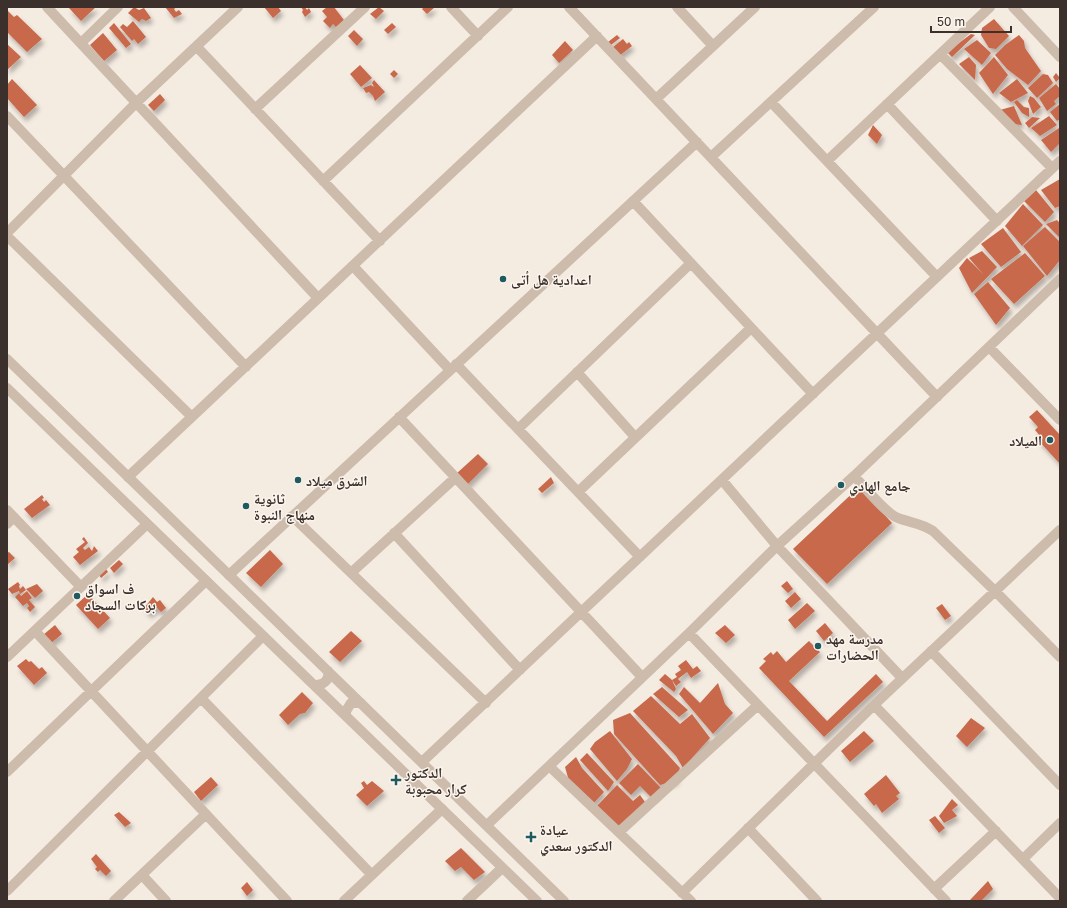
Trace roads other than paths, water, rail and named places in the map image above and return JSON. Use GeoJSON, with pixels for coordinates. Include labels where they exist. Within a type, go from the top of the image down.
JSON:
{"type":"FeatureCollection","features":[{"type":"Feature","properties":{"kind":"street"},"geometry":{"type":"LineString","coordinates":[[47,7],[318,298]]}},
{"type":"Feature","properties":{"kind":"street"},"geometry":{"type":"LineString","coordinates":[[81,43],[118,7]]}},
{"type":"Feature","properties":{"kind":"street"},"geometry":{"type":"LineString","coordinates":[[192,417],[7,234],[136,103],[238,7]]}},
{"type":"Feature","properties":{"kind":"street"},"geometry":{"type":"LineString","coordinates":[[255,109],[365,7]]}},
{"type":"Feature","properties":{"kind":"street"},"geometry":{"type":"LineString","coordinates":[[451,7],[478,36]]}},
{"type":"Feature","properties":{"kind":"street"},"geometry":{"type":"LineString","coordinates":[[323,181],[508,7]]}},
{"type":"Feature","properties":{"kind":"street"},"geometry":{"type":"LineString","coordinates":[[569,7],[937,397]]}},
{"type":"Feature","properties":{"kind":"street"},"geometry":{"type":"LineString","coordinates":[[677,7],[713,46]]}},
{"type":"Feature","properties":{"kind":"street"},"geometry":{"type":"LineString","coordinates":[[656,99],[755,7]]}},
{"type":"Feature","properties":{"kind":"street"},"geometry":{"type":"LineString","coordinates":[[711,157],[874,7]]}},
{"type":"Feature","properties":{"kind":"street"},"geometry":{"type":"LineString","coordinates":[[827,161],[990,7]]}},
{"type":"Feature","properties":{"kind":"street"},"geometry":{"type":"LineString","coordinates":[[1013,7],[1060,56]]}},
{"type":"Feature","properties":{"kind":"street"},"geometry":{"type":"LineString","coordinates":[[128,477],[597,36]]}},
{"type":"Feature","properties":{"kind":"street"},"geometry":{"type":"LineString","coordinates":[[197,47],[380,240]]}},
{"type":"Feature","properties":{"kind":"street"},"geometry":{"type":"LineString","coordinates":[[422,762],[1056,164],[940,54]]}},
{"type":"Feature","properties":{"kind":"street"},"geometry":{"type":"LineString","coordinates":[[771,102],[937,277]]}},
{"type":"Feature","properties":{"kind":"street"},"geometry":{"type":"LineString","coordinates":[[887,104],[997,221]]}},
{"type":"Feature","properties":{"kind":"street"},"geometry":{"type":"LineString","coordinates":[[7,116],[246,367]]}},
{"type":"Feature","properties":{"kind":"street"},"geometry":{"type":"LineString","coordinates":[[229,575],[696,142]]}},
{"type":"Feature","properties":{"kind":"street"},"geometry":{"type":"LineString","coordinates":[[632,201],[813,394]]}},
{"type":"Feature","properties":{"kind":"street"},"geometry":{"type":"LineString","coordinates":[[518,429],[691,263]]}},
{"type":"Feature","properties":{"kind":"street"},"geometry":{"type":"LineString","coordinates":[[353,266],[453,367],[518,429],[640,557]]}},
{"type":"Feature","properties":{"kind":"street"},"geometry":{"type":"LineString","coordinates":[[486,825],[777,546],[854,476],[1060,279]]}},
{"type":"Feature","properties":{"kind":"street"},"geometry":{"type":"LineString","coordinates":[[578,492],[751,328]]}},
{"type":"Feature","properties":{"kind":"street"},"geometry":{"type":"LineString","coordinates":[[989,347],[1060,420]]}},
{"type":"Feature","properties":{"kind":"street"},"geometry":{"type":"LineString","coordinates":[[7,359],[564,901]]}},
{"type":"Feature","properties":{"kind":"street"},"geometry":{"type":"LineString","coordinates":[[577,372],[635,437]]}},
{"type":"Feature","properties":{"kind":"street"},"geometry":{"type":"LineString","coordinates":[[7,388],[537,901]]}},
{"type":"Feature","properties":{"kind":"street"},"geometry":{"type":"LineString","coordinates":[[399,417],[580,613],[642,677]]}},
{"type":"Feature","properties":{"kind":"street"},"geometry":{"type":"LineString","coordinates":[[854,476],[890,513],[897,518],[924,525],[933,531],[995,590],[1060,657]]}},
{"type":"Feature","properties":{"kind":"street"},"geometry":{"type":"LineString","coordinates":[[352,572],[455,478]]}},
{"type":"Feature","properties":{"kind":"street"},"geometry":{"type":"LineString","coordinates":[[722,480],[777,546],[902,678]]}},
{"type":"Feature","properties":{"kind":"street"},"geometry":{"type":"LineString","coordinates":[[7,510],[11,521],[81,587]]}},
{"type":"Feature","properties":{"kind":"street"},"geometry":{"type":"LineString","coordinates":[[292,516],[352,572],[486,703]]}},
{"type":"Feature","properties":{"kind":"street"},"geometry":{"type":"LineString","coordinates":[[7,657],[147,524]]}},
{"type":"Feature","properties":{"kind":"street"},"geometry":{"type":"LineString","coordinates":[[682,893],[902,678],[1060,530]]}},
{"type":"Feature","properties":{"kind":"street"},"geometry":{"type":"LineString","coordinates":[[394,533],[520,670]]}},
{"type":"Feature","properties":{"kind":"street"},"geometry":{"type":"LineString","coordinates":[[7,772],[206,581]]}},
{"type":"Feature","properties":{"kind":"street"},"geometry":{"type":"LineString","coordinates":[[34,631],[287,901]]}},
{"type":"Feature","properties":{"kind":"street"},"geometry":{"type":"LineString","coordinates":[[689,632],[946,901]]}},
{"type":"Feature","properties":{"kind":"street"},"geometry":{"type":"LineString","coordinates":[[7,891],[264,636]]}},
{"type":"Feature","properties":{"kind":"street"},"geometry":{"type":"LineString","coordinates":[[931,651],[1060,785]]}},
{"type":"Feature","properties":{"kind":"street"},"geometry":{"type":"LineString","coordinates":[[314,685],[320,685],[327,680],[328,671]]}},
{"type":"Feature","properties":{"kind":"street"},"geometry":{"type":"LineString","coordinates":[[201,698],[372,875]]}},
{"type":"Feature","properties":{"kind":"street"},"geometry":{"type":"LineString","coordinates":[[346,716],[347,706],[351,703],[361,703]]}},
{"type":"Feature","properties":{"kind":"street"},"geometry":{"type":"LineString","coordinates":[[619,832],[758,705]]}},
{"type":"Feature","properties":{"kind":"street"},"geometry":{"type":"LineString","coordinates":[[874,705],[1060,898]]}},
{"type":"Feature","properties":{"kind":"street"},"geometry":{"type":"LineString","coordinates":[[549,766],[691,901]]}},
{"type":"Feature","properties":{"kind":"street"},"geometry":{"type":"LineString","coordinates":[[344,901],[442,809]]}},
{"type":"Feature","properties":{"kind":"street"},"geometry":{"type":"LineString","coordinates":[[114,901],[206,814]]}},
{"type":"Feature","properties":{"kind":"street"},"geometry":{"type":"LineString","coordinates":[[1023,859],[1060,823]]}},
{"type":"Feature","properties":{"kind":"street"},"geometry":{"type":"LineString","coordinates":[[748,828],[816,901]]}},
{"type":"Feature","properties":{"kind":"street"},"geometry":{"type":"LineString","coordinates":[[934,889],[996,831]]}},
{"type":"Feature","properties":{"kind":"street"},"geometry":{"type":"LineString","coordinates":[[467,901],[502,868]]}},
{"type":"Feature","properties":{"kind":"street"},"geometry":{"type":"LineString","coordinates":[[142,875],[166,901]]}},
{"type":"Feature","properties":{"kind":"place","name":"اعدادية هل أتى"},"geometry":{"type":"Point","coordinates":[503,279]}},
{"type":"Feature","properties":{"kind":"place","name":"الميلاد"},"geometry":{"type":"Point","coordinates":[1050,440]}},
{"type":"Feature","properties":{"kind":"place","name":"الشرق ميلاد"},"geometry":{"type":"Point","coordinates":[298,480]}},
{"type":"Feature","properties":{"kind":"place","name":"جامع الهادي"},"geometry":{"type":"Point","coordinates":[841,485]}},
{"type":"Feature","properties":{"kind":"place","name":"ثانوية منهاج النبوة"},"geometry":{"type":"Point","coordinates":[246,506]}},
{"type":"Feature","properties":{"kind":"place","name":"ف اسواق بركات السجاد"},"geometry":{"type":"Point","coordinates":[77,596]}},
{"type":"Feature","properties":{"kind":"place","name":"مدرسة مهد الحضارات"},"geometry":{"type":"Point","coordinates":[818,646]}},
{"type":"Feature","properties":{"kind":"place","name":"الدكتور كرار محبوبة"},"geometry":{"type":"Point","coordinates":[396,780]}},
{"type":"Feature","properties":{"kind":"place","name":"عيادة الدكتور سعدي"},"geometry":{"type":"Point","coordinates":[531,837]}}]}
